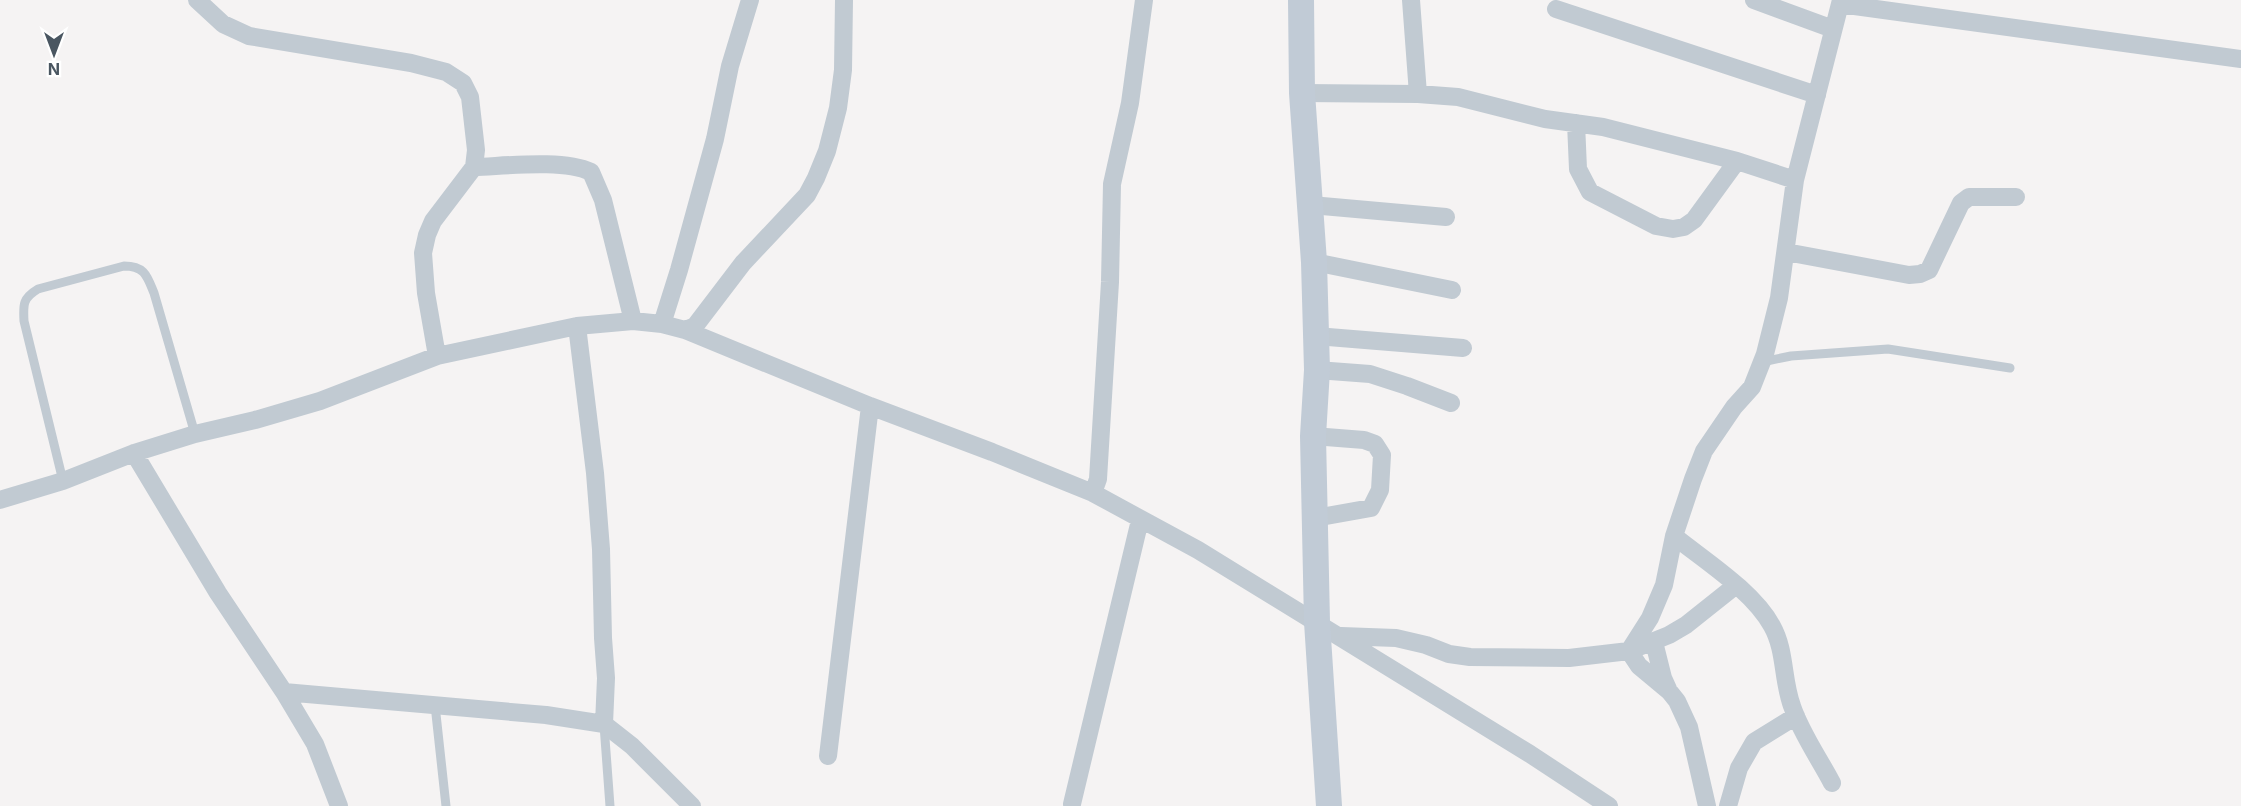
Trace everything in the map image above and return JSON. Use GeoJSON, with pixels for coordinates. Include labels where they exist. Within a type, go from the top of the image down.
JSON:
{"type":"FeatureCollection","features":[{"type":"Feature","properties":{"kind":"main road"},"geometry":{"type":"LineString","coordinates":[[1301,0],[1302,93],[1311,204],[1317,370],[1313,436],[1317,622],[1329,806]]}},
{"type":"Feature","properties":{"kind":"street"},"geometry":{"type":"LineString","coordinates":[[197,0],[223,24],[249,36],[411,63],[446,72],[456,76],[463,83],[470,97],[476,150],[474,167],[433,221],[423,254],[426,293],[437,356]]}},
{"type":"Feature","properties":{"kind":"street"},"geometry":{"type":"LineString","coordinates":[[662,324],[715,139],[730,66],[750,0]]}},
{"type":"Feature","properties":{"kind":"street"},"geometry":{"type":"LineString","coordinates":[[685,330],[695,326],[743,263],[807,195],[816,178],[827,151],[838,108],[843,70],[844,0]]}},
{"type":"Feature","properties":{"kind":"street"},"geometry":{"type":"LineString","coordinates":[[1093,493],[1098,468],[1110,282],[1112,184],[1130,103],[1144,0]]}},
{"type":"Feature","properties":{"kind":"street"},"geometry":{"type":"LineString","coordinates":[[1411,0],[1418,94]]}},
{"type":"Feature","properties":{"kind":"street"},"geometry":{"type":"LineString","coordinates":[[1754,0],[1833,29]]}},
{"type":"Feature","properties":{"kind":"street"},"geometry":{"type":"LineString","coordinates":[[1629,651],[1650,618],[1664,585],[1674,536],[1704,451],[1734,407],[1752,387],[1762,362],[1779,298],[1795,180],[1841,2],[2241,59]]}},
{"type":"Feature","properties":{"kind":"street"},"geometry":{"type":"LineString","coordinates":[[1556,9],[1817,95]]}},
{"type":"Feature","properties":{"kind":"street"},"geometry":{"type":"LineString","coordinates":[[1302,93],[1418,94],[1458,97],[1545,119],[1603,127],[1737,161],[1795,180]]}},
{"type":"Feature","properties":{"kind":"street"},"geometry":{"type":"LineString","coordinates":[[1576,123],[1578,169],[1590,192],[1656,226],[1673,229],[1684,227],[1694,220],[1737,161]]}},
{"type":"Feature","properties":{"kind":"street"},"geometry":{"type":"LineString","coordinates":[[474,167],[562,165],[591,172],[603,200],[633,321]]}},
{"type":"Feature","properties":{"kind":"street"},"geometry":{"type":"LineString","coordinates":[[1786,252],[1920,274],[1929,270],[1961,203],[1969,197],[2016,197]]}},
{"type":"Feature","properties":{"kind":"street"},"geometry":{"type":"LineString","coordinates":[[1311,204],[1446,218]]}},
{"type":"Feature","properties":{"kind":"street"},"geometry":{"type":"LineString","coordinates":[[1314,262],[1452,290]]}},
{"type":"Feature","properties":{"kind":"street"},"geometry":{"type":"LineString","coordinates":[[0,500],[63,481],[134,453],[195,434],[320,401],[437,356],[577,326],[633,321],[662,324],[685,330],[870,406],[1093,493],[1198,550],[1317,622],[1530,754],[1609,806]]}},
{"type":"Feature","properties":{"kind":"street"},"geometry":{"type":"LineString","coordinates":[[577,326],[595,473],[601,549],[606,678],[604,724]]}},
{"type":"Feature","properties":{"kind":"street"},"geometry":{"type":"LineString","coordinates":[[1316,336],[1464,348]]}},
{"type":"Feature","properties":{"kind":"street"},"geometry":{"type":"LineString","coordinates":[[1317,370],[1370,374],[1451,403]]}},
{"type":"Feature","properties":{"kind":"street"},"geometry":{"type":"LineString","coordinates":[[828,756],[870,406]]}},
{"type":"Feature","properties":{"kind":"street"},"geometry":{"type":"LineString","coordinates":[[1313,436],[1364,440],[1375,444],[1382,455],[1380,490],[1371,508],[1315,518]]}},
{"type":"Feature","properties":{"kind":"street"},"geometry":{"type":"LineString","coordinates":[[134,453],[218,593],[284,692],[315,744],[339,806]]}},
{"type":"Feature","properties":{"kind":"street"},"geometry":{"type":"LineString","coordinates":[[1072,804],[1140,520]]}},
{"type":"Feature","properties":{"kind":"street"},"geometry":{"type":"LineString","coordinates":[[1674,536],[1735,585],[1757,605],[1771,624],[1781,645],[1786,683],[1796,716],[1832,783]]}},
{"type":"Feature","properties":{"kind":"street"},"geometry":{"type":"LineString","coordinates":[[1340,636],[1396,638],[1426,645],[1449,654],[1470,657],[1569,658],[1629,651],[1654,642],[1686,625],[1735,585]]}},
{"type":"Feature","properties":{"kind":"street"},"geometry":{"type":"LineString","coordinates":[[1654,642],[1663,678],[1669,691]]}},
{"type":"Feature","properties":{"kind":"street"},"geometry":{"type":"LineString","coordinates":[[1629,651],[1639,666],[1669,691],[1677,701],[1689,727],[1707,806]]}},
{"type":"Feature","properties":{"kind":"street"},"geometry":{"type":"LineString","coordinates":[[284,692],[546,715],[604,724],[623,738],[692,806]]}},
{"type":"Feature","properties":{"kind":"street"},"geometry":{"type":"LineString","coordinates":[[1728,806],[1739,768],[1754,742],[1796,716]]}},
{"type":"Feature","properties":{"kind":"lane"},"geometry":{"type":"LineString","coordinates":[[63,481],[24,321],[23,307],[27,296],[38,289],[124,266],[136,266],[146,274],[154,293],[195,434]]}},
{"type":"Feature","properties":{"kind":"lane"},"geometry":{"type":"LineString","coordinates":[[1762,362],[1791,356],[1888,349],[2010,368]]}},
{"type":"Feature","properties":{"kind":"lane"},"geometry":{"type":"LineString","coordinates":[[435,705],[446,806]]}},
{"type":"Feature","properties":{"kind":"lane"},"geometry":{"type":"LineString","coordinates":[[604,724],[610,806]]}}]}
